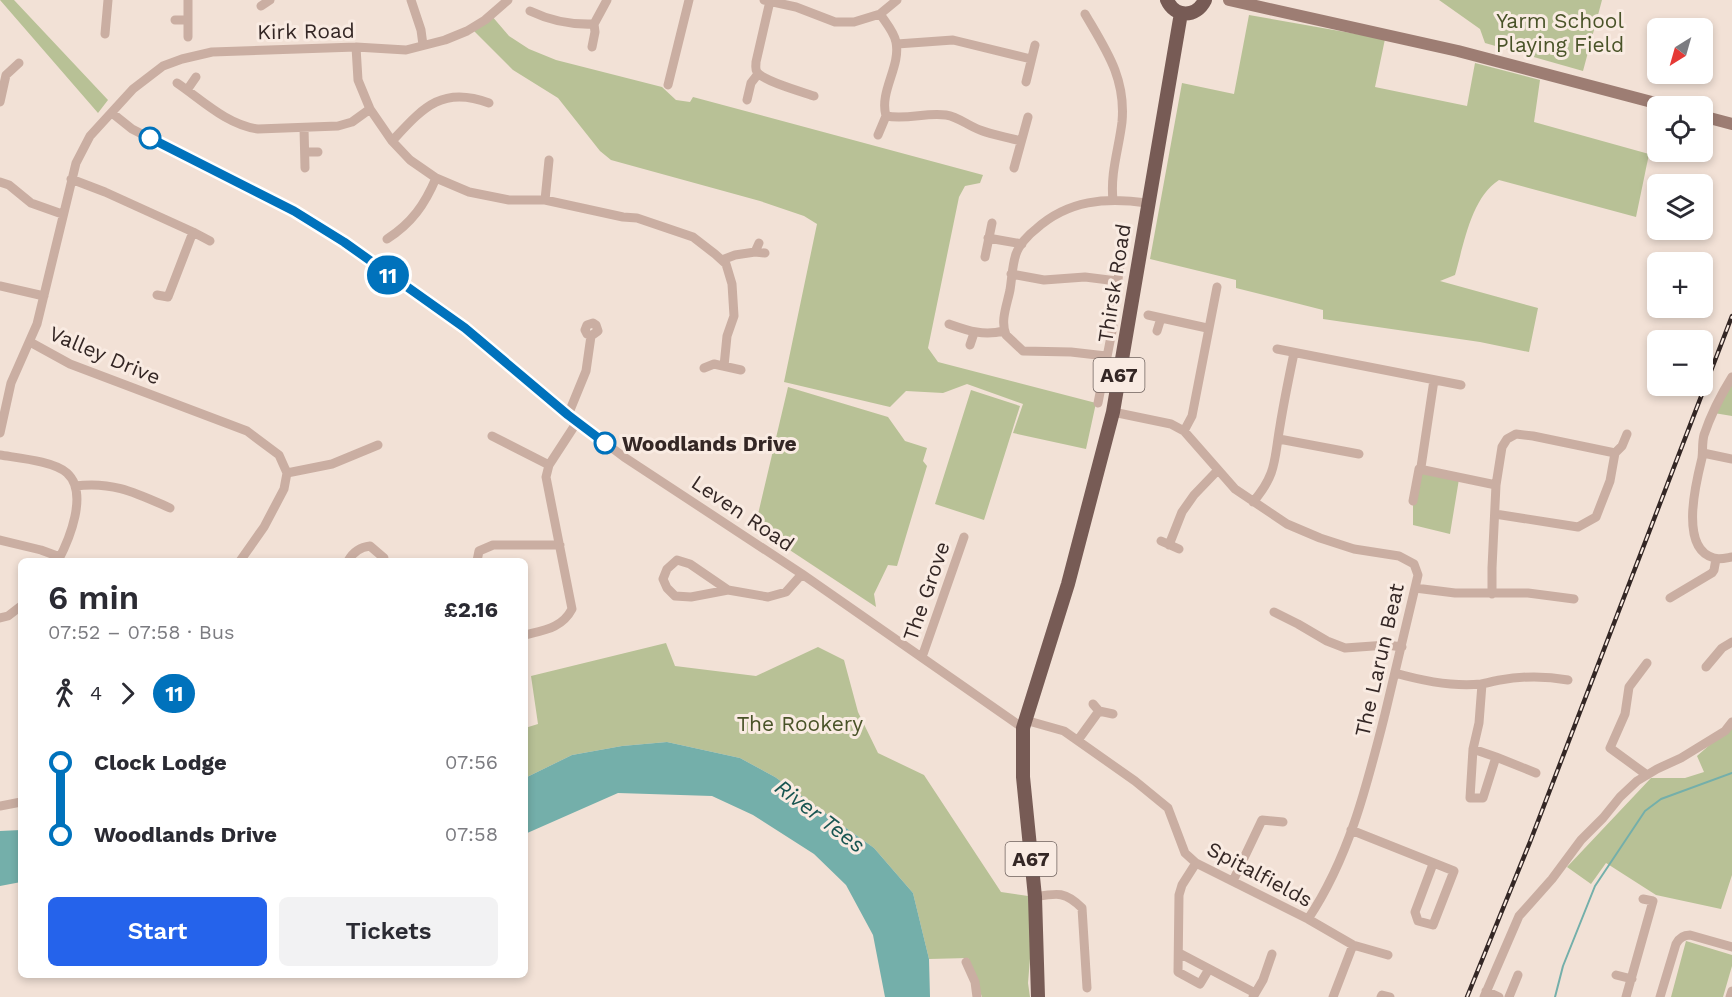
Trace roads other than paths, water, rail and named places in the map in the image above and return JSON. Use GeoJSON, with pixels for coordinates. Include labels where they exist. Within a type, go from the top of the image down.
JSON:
{"type":"FeatureCollection","features":[{"type":"Feature","properties":{"kind":"main road"},"geometry":{"type":"LineString","coordinates":[[1167,0],[1174,10],[1181,13],[1194,12],[1205,0]]}},
{"type":"Feature","properties":{"kind":"main road"},"geometry":{"type":"LineString","coordinates":[[1228,0],[1447,49],[1647,101]]}},
{"type":"Feature","properties":{"kind":"main road","name":"Thirsk Road"},"geometry":{"type":"LineString","coordinates":[[1024,724],[1068,584],[1113,412],[1181,13]]}},
{"type":"Feature","properties":{"kind":"main road"},"geometry":{"type":"LineString","coordinates":[[1713,119],[1732,124]]}},
{"type":"Feature","properties":{"kind":"main road","name":"A67"},"geometry":{"type":"LineString","coordinates":[[1024,724],[1023,777],[1035,897],[1038,997]]}},
{"type":"Feature","properties":{"kind":"street"},"geometry":{"type":"LineString","coordinates":[[95,28],[106,30],[108,0]]}},
{"type":"Feature","properties":{"kind":"street"},"geometry":{"type":"LineString","coordinates":[[188,37],[189,0]]}},
{"type":"Feature","properties":{"kind":"street"},"geometry":{"type":"LineString","coordinates":[[411,0],[422,30],[423,45]]}},
{"type":"Feature","properties":{"kind":"street","name":"Kirk Road"},"geometry":{"type":"LineString","coordinates":[[112,113],[133,89],[162,66],[182,59],[212,52],[356,47],[406,50],[445,40],[467,31],[485,20],[508,0]]}},
{"type":"Feature","properties":{"kind":"street"},"geometry":{"type":"LineString","coordinates":[[592,47],[596,32],[594,24],[607,0]]}},
{"type":"Feature","properties":{"kind":"street"},"geometry":{"type":"LineString","coordinates":[[668,85],[689,0]]}},
{"type":"Feature","properties":{"kind":"street"},"geometry":{"type":"LineString","coordinates":[[747,100],[751,83],[758,74],[756,62],[767,1],[796,7],[835,22],[854,22],[880,14],[897,0]]}},
{"type":"Feature","properties":{"kind":"street"},"geometry":{"type":"LineString","coordinates":[[261,6],[273,2]]}},
{"type":"Feature","properties":{"kind":"street"},"geometry":{"type":"LineString","coordinates":[[530,11],[550,21],[576,25],[594,24]]}},
{"type":"Feature","properties":{"kind":"street"},"geometry":{"type":"LineString","coordinates":[[878,135],[886,116],[883,105],[895,61],[897,44],[893,32],[880,14]]}},
{"type":"Feature","properties":{"kind":"street"},"geometry":{"type":"LineString","coordinates":[[1085,14],[1114,65],[1122,100],[1122,122],[1111,183],[1113,200]]}},
{"type":"Feature","properties":{"kind":"street"},"geometry":{"type":"LineString","coordinates":[[175,20],[188,20]]}},
{"type":"Feature","properties":{"kind":"street"},"geometry":{"type":"LineString","coordinates":[[1082,32],[1092,26]]}},
{"type":"Feature","properties":{"kind":"street"},"geometry":{"type":"LineString","coordinates":[[897,44],[954,40],[1031,59]]}},
{"type":"Feature","properties":{"kind":"street"},"geometry":{"type":"LineString","coordinates":[[1026,82],[1035,45]]}},
{"type":"Feature","properties":{"kind":"street"},"geometry":{"type":"LineString","coordinates":[[356,47],[358,80],[370,109],[392,141],[410,160],[436,178],[469,192],[508,200],[545,200],[637,218],[693,237],[722,260],[726,264],[732,284],[734,316],[727,336],[724,366]]}},
{"type":"Feature","properties":{"kind":"street"},"geometry":{"type":"LineString","coordinates":[[663,61],[674,64]]}},
{"type":"Feature","properties":{"kind":"street"},"geometry":{"type":"LineString","coordinates":[[0,102],[4,70],[19,63]]}},
{"type":"Feature","properties":{"kind":"street"},"geometry":{"type":"LineString","coordinates":[[758,74],[798,85],[814,96]]}},
{"type":"Feature","properties":{"kind":"street"},"geometry":{"type":"LineString","coordinates":[[187,90],[196,77]]}},
{"type":"Feature","properties":{"kind":"street"},"geometry":{"type":"LineString","coordinates":[[177,83],[231,121],[245,127],[304,128],[345,124],[352,122],[370,109]]}},
{"type":"Feature","properties":{"kind":"street"},"geometry":{"type":"LineString","coordinates":[[392,141],[433,103],[456,96],[482,104]]}},
{"type":"Feature","properties":{"kind":"street","name":"Valley Drive"},"geometry":{"type":"LineString","coordinates":[[112,113],[90,136],[76,163],[37,324],[30,342],[70,364],[247,431],[279,455],[287,473]]}},
{"type":"Feature","properties":{"kind":"street","name":"Leven Road"},"geometry":{"type":"LineString","coordinates":[[112,113],[132,129],[294,211],[344,242],[465,328],[568,415],[624,457],[1024,724]]}},
{"type":"Feature","properties":{"kind":"street"},"geometry":{"type":"LineString","coordinates":[[886,116],[906,118],[936,114],[949,115],[963,120],[978,130],[1021,141]]}},
{"type":"Feature","properties":{"kind":"street"},"geometry":{"type":"LineString","coordinates":[[1014,168],[1028,117]]}},
{"type":"Feature","properties":{"kind":"street"},"geometry":{"type":"LineString","coordinates":[[304,128],[305,168]]}},
{"type":"Feature","properties":{"kind":"street"},"geometry":{"type":"LineString","coordinates":[[305,152],[318,152]]}},
{"type":"Feature","properties":{"kind":"street"},"geometry":{"type":"LineString","coordinates":[[545,200],[549,160]]}},
{"type":"Feature","properties":{"kind":"street"},"geometry":{"type":"LineString","coordinates":[[548,173],[559,171]]}},
{"type":"Feature","properties":{"kind":"street"},"geometry":{"type":"LineString","coordinates":[[390,233],[415,217],[426,202],[436,178]]}},
{"type":"Feature","properties":{"kind":"street"},"geometry":{"type":"LineString","coordinates":[[71,179],[105,192],[210,241]]}},
{"type":"Feature","properties":{"kind":"street"},"geometry":{"type":"LineString","coordinates":[[0,182],[9,185],[31,203],[62,214]]}},
{"type":"Feature","properties":{"kind":"street"},"geometry":{"type":"LineString","coordinates":[[1106,356],[1071,352],[1023,351],[1010,340],[1004,331],[1004,311],[1016,253],[1040,225],[1058,213],[1082,203],[1113,200],[1148,203]]}},
{"type":"Feature","properties":{"kind":"street"},"geometry":{"type":"LineString","coordinates":[[986,257],[992,223]]}},
{"type":"Feature","properties":{"kind":"street"},"geometry":{"type":"LineString","coordinates":[[157,295],[168,297],[193,232]]}},
{"type":"Feature","properties":{"kind":"street"},"geometry":{"type":"LineString","coordinates":[[988,238],[1022,244]]}},
{"type":"Feature","properties":{"kind":"street"},"geometry":{"type":"LineString","coordinates":[[722,260],[760,249]]}},
{"type":"Feature","properties":{"kind":"street"},"geometry":{"type":"LineString","coordinates":[[1115,303],[1121,256]]}},
{"type":"Feature","properties":{"kind":"street"},"geometry":{"type":"LineString","coordinates":[[1011,274],[1044,280],[1084,277],[1117,281]]}},
{"type":"Feature","properties":{"kind":"street"},"geometry":{"type":"LineString","coordinates":[[0,286],[44,296]]}},
{"type":"Feature","properties":{"kind":"street"},"geometry":{"type":"LineString","coordinates":[[1184,431],[1192,416],[1217,287]]}},
{"type":"Feature","properties":{"kind":"street"},"geometry":{"type":"LineString","coordinates":[[1148,315],[1208,328]]}},
{"type":"Feature","properties":{"kind":"street"},"geometry":{"type":"LineString","coordinates":[[1157,331],[1161,318]]}},
{"type":"Feature","properties":{"kind":"street"},"geometry":{"type":"LineString","coordinates":[[949,324],[974,333],[991,334],[1004,331]]}},
{"type":"Feature","properties":{"kind":"street"},"geometry":{"type":"LineString","coordinates":[[1098,403],[1113,326]]}},
{"type":"Feature","properties":{"kind":"street"},"geometry":{"type":"LineString","coordinates":[[970,345],[974,333]]}},
{"type":"Feature","properties":{"kind":"street"},"geometry":{"type":"LineString","coordinates":[[568,415],[586,370],[591,336]]}},
{"type":"Feature","properties":{"kind":"street"},"geometry":{"type":"LineString","coordinates":[[0,433],[11,383],[30,342]]}},
{"type":"Feature","properties":{"kind":"street"},"geometry":{"type":"LineString","coordinates":[[1277,349],[1461,385]]}},
{"type":"Feature","properties":{"kind":"street"},"geometry":{"type":"LineString","coordinates":[[1253,502],[1266,488],[1275,466],[1294,353]]}},
{"type":"Feature","properties":{"kind":"street"},"geometry":{"type":"LineString","coordinates":[[704,368],[714,364],[741,370]]}},
{"type":"Feature","properties":{"kind":"street"},"geometry":{"type":"LineString","coordinates":[[1732,377],[1703,436],[1693,530],[1696,543],[1702,551],[1716,559],[1732,557]]}},
{"type":"Feature","properties":{"kind":"street"},"geometry":{"type":"LineString","coordinates":[[0,379],[11,383]]}},
{"type":"Feature","properties":{"kind":"street"},"geometry":{"type":"LineString","coordinates":[[1413,501],[1421,467],[1434,380]]}},
{"type":"Feature","properties":{"kind":"street","name":"The Larun Beat"},"geometry":{"type":"LineString","coordinates":[[1113,412],[1171,424],[1184,431],[1217,471],[1253,502],[1287,524],[1354,549],[1399,556],[1414,564],[1418,575],[1369,779],[1342,855],[1308,919]]}},
{"type":"Feature","properties":{"kind":"street"},"geometry":{"type":"LineString","coordinates":[[528,634],[566,621],[572,609],[546,477],[549,465],[577,422]]}},
{"type":"Feature","properties":{"kind":"street"},"geometry":{"type":"LineString","coordinates":[[1492,594],[1491,568],[1496,485],[1502,447],[1507,439],[1516,434],[1533,436],[1615,453]]}},
{"type":"Feature","properties":{"kind":"street"},"geometry":{"type":"LineString","coordinates":[[1495,514],[1578,527],[1588,523],[1596,517],[1610,481],[1615,453],[1622,446],[1627,434]]}},
{"type":"Feature","properties":{"kind":"street"},"geometry":{"type":"LineString","coordinates":[[492,435],[549,465]]}},
{"type":"Feature","properties":{"kind":"street"},"geometry":{"type":"LineString","coordinates":[[1279,439],[1359,454]]}},
{"type":"Feature","properties":{"kind":"street"},"geometry":{"type":"LineString","coordinates":[[242,558],[277,505],[287,473],[332,464],[373,444]]}},
{"type":"Feature","properties":{"kind":"street"},"geometry":{"type":"LineString","coordinates":[[1703,453],[1732,459]]}},
{"type":"Feature","properties":{"kind":"street"},"geometry":{"type":"LineString","coordinates":[[0,454],[53,466],[68,474],[75,486],[78,500],[59,558]]}},
{"type":"Feature","properties":{"kind":"street"},"geometry":{"type":"LineString","coordinates":[[1419,469],[1496,485]]}},
{"type":"Feature","properties":{"kind":"street"},"geometry":{"type":"LineString","coordinates":[[1170,545],[1182,512],[1194,495],[1217,471]]}},
{"type":"Feature","properties":{"kind":"street"},"geometry":{"type":"LineString","coordinates":[[75,486],[112,485],[158,497],[170,508]]}},
{"type":"Feature","properties":{"kind":"street","name":"The Grove"},"geometry":{"type":"LineString","coordinates":[[922,657],[964,537]]}},
{"type":"Feature","properties":{"kind":"street"},"geometry":{"type":"LineString","coordinates":[[0,540],[41,550],[57,558]]}},
{"type":"Feature","properties":{"kind":"street"},"geometry":{"type":"LineString","coordinates":[[478,558],[479,551],[493,544],[560,546]]}},
{"type":"Feature","properties":{"kind":"street"},"geometry":{"type":"LineString","coordinates":[[350,558],[363,546],[370,546],[384,558]]}},
{"type":"Feature","properties":{"kind":"street"},"geometry":{"type":"LineString","coordinates":[[1673,592],[1712,573],[1716,559]]}},
{"type":"Feature","properties":{"kind":"street"},"geometry":{"type":"LineString","coordinates":[[728,590],[690,564],[677,560],[667,569],[663,579],[667,588],[675,596],[692,597],[728,590],[768,597],[786,592],[802,574]]}},
{"type":"Feature","properties":{"kind":"street"},"geometry":{"type":"LineString","coordinates":[[1415,588],[1455,593],[1528,593],[1574,599]]}},
{"type":"Feature","properties":{"kind":"street"},"geometry":{"type":"LineString","coordinates":[[0,618],[8,616],[18,608]]}},
{"type":"Feature","properties":{"kind":"street"},"geometry":{"type":"LineString","coordinates":[[1280,614],[1327,641],[1345,648],[1362,642],[1402,647]]}},
{"type":"Feature","properties":{"kind":"street"},"geometry":{"type":"LineString","coordinates":[[1706,667],[1722,648],[1730,645]]}},
{"type":"Feature","properties":{"kind":"street"},"geometry":{"type":"LineString","coordinates":[[1647,663],[1629,687],[1625,714],[1610,748],[1647,775]]}},
{"type":"Feature","properties":{"kind":"street"},"geometry":{"type":"LineString","coordinates":[[1395,673],[1450,684],[1482,684],[1537,677],[1561,682]]}},
{"type":"Feature","properties":{"kind":"street"},"geometry":{"type":"LineString","coordinates":[[1482,684],[1479,723],[1473,749],[1470,798],[1483,798],[1496,758]]}},
{"type":"Feature","properties":{"kind":"street"},"geometry":{"type":"LineString","coordinates":[[1078,740],[1096,707],[1113,714]]}},
{"type":"Feature","properties":{"kind":"street"},"geometry":{"type":"LineString","coordinates":[[1499,997],[1485,994],[1520,916],[1581,840],[1603,818],[1620,796],[1637,781],[1725,731],[1732,722]]}},
{"type":"Feature","properties":{"kind":"street","name":"Spitalfields"},"geometry":{"type":"LineString","coordinates":[[1024,724],[1064,730],[1135,781],[1168,808],[1185,853],[1196,863],[1308,919],[1353,945],[1388,955]]}},
{"type":"Feature","properties":{"kind":"street"},"geometry":{"type":"LineString","coordinates":[[1473,749],[1536,773]]}},
{"type":"Feature","properties":{"kind":"street"},"geometry":{"type":"LineString","coordinates":[[0,806],[18,803]]}},
{"type":"Feature","properties":{"kind":"street"},"geometry":{"type":"LineString","coordinates":[[1233,881],[1262,820],[1283,822]]}},
{"type":"Feature","properties":{"kind":"street"},"geometry":{"type":"LineString","coordinates":[[1351,830],[1454,871],[1433,926],[1418,921],[1415,912],[1433,864]]}},
{"type":"Feature","properties":{"kind":"street"},"geometry":{"type":"LineString","coordinates":[[1196,863],[1182,885],[1179,895],[1178,972],[1200,984],[1209,969]]}},
{"type":"Feature","properties":{"kind":"street"},"geometry":{"type":"LineString","coordinates":[[1035,897],[1054,893],[1066,895],[1082,909],[1084,984]]}},
{"type":"Feature","properties":{"kind":"street"},"geometry":{"type":"LineString","coordinates":[[1626,997],[1653,901],[1643,899]]}},
{"type":"Feature","properties":{"kind":"street"},"geometry":{"type":"LineString","coordinates":[[1659,997],[1679,939],[1685,935],[1732,947]]}},
{"type":"Feature","properties":{"kind":"street"},"geometry":{"type":"LineString","coordinates":[[1333,997],[1353,945]]}},
{"type":"Feature","properties":{"kind":"street"},"geometry":{"type":"LineString","coordinates":[[1179,953],[1254,995],[1272,954]]}},
{"type":"Feature","properties":{"kind":"street"},"geometry":{"type":"LineString","coordinates":[[958,973],[967,965],[975,982],[977,997]]}},
{"type":"Feature","properties":{"kind":"street"},"geometry":{"type":"LineString","coordinates":[[1509,997],[1518,975]]}},
{"type":"Feature","properties":{"kind":"street"},"geometry":{"type":"LineString","coordinates":[[1616,975],[1632,979]]}},
{"type":"Feature","properties":{"kind":"street"},"geometry":{"type":"LineString","coordinates":[[1730,997],[1732,991]]}},
{"type":"Feature","properties":{"kind":"street"},"geometry":{"type":"LineString","coordinates":[[1381,997],[1382,994],[1390,997]]}},
{"type":"Feature","properties":{"kind":"water","name":"River Tees"},"geometry":{"type":"Polygon","coordinates":[[[667,742],[740,758],[775,777],[874,848],[913,893],[929,959],[930,997],[885,997],[873,935],[846,885],[814,854],[753,815],[712,796],[618,793],[528,833],[528,777],[572,755],[622,746],[667,742]]]}},
{"type":"Feature","properties":{"kind":"water"},"geometry":{"type":"Polygon","coordinates":[[[18,830],[18,883],[0,886],[0,831],[18,830]]]}},
{"type":"Feature","properties":{"kind":"waterway"},"geometry":{"type":"LineString","coordinates":[[1555,997],[1563,966],[1595,886],[1645,811],[1661,799],[1732,773]]}},
{"type":"Feature","properties":{"kind":"railway"},"geometry":{"type":"LineString","coordinates":[[1467,997],[1530,842],[1732,316]]}},
{"type":"Feature","properties":{"kind":"place","name":"Woodlands Drive"},"geometry":{"type":"Point","coordinates":[605,443]}},
{"type":"Feature","properties":{"kind":"park label","name":"Yarm School Playing Field"},"geometry":{"type":"Point","coordinates":[1560,32]}},
{"type":"Feature","properties":{"kind":"park label","name":"The Rookery"},"geometry":{"type":"Point","coordinates":[800,723]}}]}
